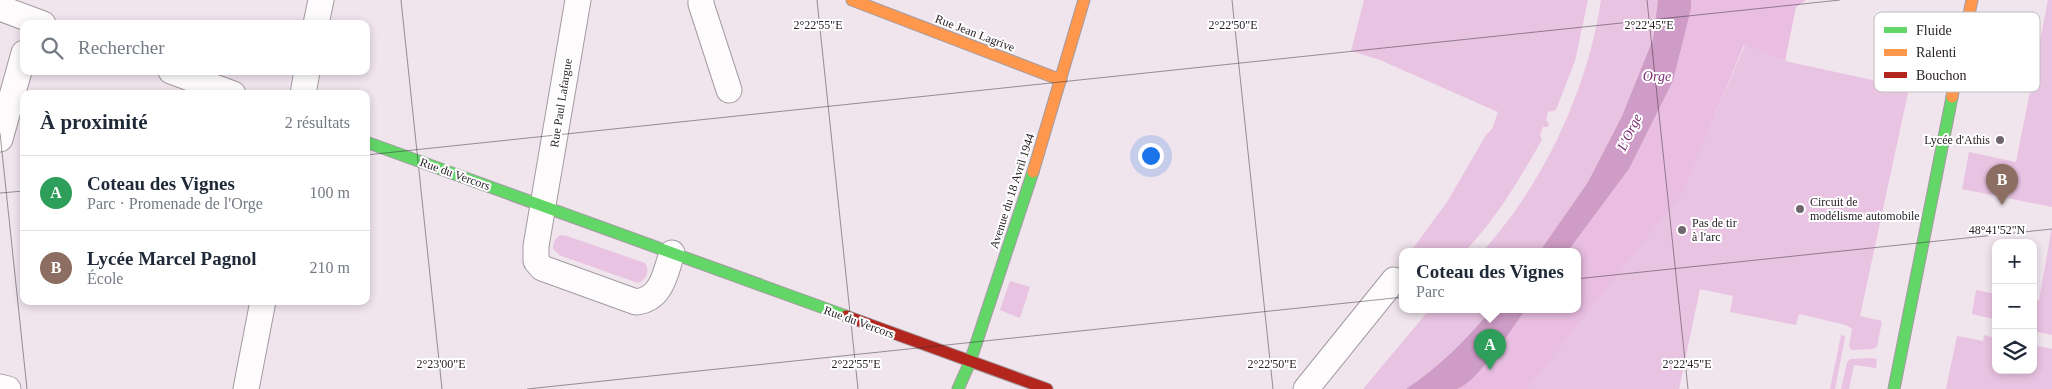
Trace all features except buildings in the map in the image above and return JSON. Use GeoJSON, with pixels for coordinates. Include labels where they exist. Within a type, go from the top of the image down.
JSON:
{"type":"FeatureCollection","features":[{"type":"Feature","properties":{"kind":"street"},"geometry":{"type":"LineString","coordinates":[[317,20],[321,0]]}},
{"type":"Feature","properties":{"kind":"street","name":"Rue Paul Lafargue"},"geometry":{"type":"LineString","coordinates":[[543,206],[578,0]]}},
{"type":"Feature","properties":{"kind":"street"},"geometry":{"type":"LineString","coordinates":[[702,0],[701,4],[729,90]]}},
{"type":"Feature","properties":{"kind":"street","name":"Rue Jean Lagrive"},"geometry":{"type":"LineString","coordinates":[[852,0],[1061,80]]}},
{"type":"Feature","properties":{"kind":"street","name":"Avenue du 18 Avril 1944"},"geometry":{"type":"LineString","coordinates":[[958,389],[970,362],[1027,191],[1084,0]]}},
{"type":"Feature","properties":{"kind":"street"},"geometry":{"type":"LineString","coordinates":[[0,8],[31,20]]}},
{"type":"Feature","properties":{"kind":"street"},"geometry":{"type":"LineString","coordinates":[[0,139],[20,67]]}},
{"type":"Feature","properties":{"kind":"street"},"geometry":{"type":"LineString","coordinates":[[182,75],[222,90]]}},
{"type":"Feature","properties":{"kind":"street"},"geometry":{"type":"LineString","coordinates":[[304,90],[306,75]]}},
{"type":"Feature","properties":{"kind":"street"},"geometry":{"type":"LineString","coordinates":[[1894,389],[1954,92]]}},
{"type":"Feature","properties":{"kind":"street","name":"Rue du Vercors"},"geometry":{"type":"LineString","coordinates":[[370,143],[1047,389]]}},
{"type":"Feature","properties":{"kind":"street"},"geometry":{"type":"LineString","coordinates":[[543,206],[536,246],[536,261],[542,268],[568,278],[629,300],[642,301],[655,295],[661,286],[672,253]]}},
{"type":"Feature","properties":{"kind":"street"},"geometry":{"type":"LineString","coordinates":[[1306,389],[1394,280]]}},
{"type":"Feature","properties":{"kind":"street"},"geometry":{"type":"LineString","coordinates":[[246,389],[262,305]]}},
{"type":"Feature","properties":{"kind":"street"},"geometry":{"type":"LineString","coordinates":[[0,387],[8,389]]}},
{"type":"Feature","properties":{"kind":"shaded area"},"geometry":{"type":"Polygon","coordinates":[[[1364,0],[1588,0],[1575,61],[1556,110],[1548,112],[1546,120],[1549,124],[1548,127],[1543,127],[1540,135],[1542,140],[1498,212],[1468,248],[1413,248],[1447,202],[1486,135],[1492,129],[1498,112],[1380,60],[1351,51],[1364,0]]]}},
{"type":"Feature","properties":{"kind":"shaded area"},"geometry":{"type":"Polygon","coordinates":[[[1601,0],[1658,0],[1653,39],[1622,116],[1588,182],[1542,248],[1486,248],[1505,225],[1525,196],[1560,134],[1586,67],[1595,34],[1601,0]]]}},
{"type":"Feature","properties":{"kind":"shaded area"},"geometry":{"type":"Polygon","coordinates":[[[1691,0],[1806,0],[1796,7],[1785,61],[1744,45],[1683,192],[1527,389],[1457,389],[1486,362],[1523,313],[1581,313],[1581,248],[1570,248],[1629,169],[1673,81],[1691,9],[1691,0]]]}},
{"type":"Feature","properties":{"kind":"shaded area"},"geometry":{"type":"Polygon","coordinates":[[[2048,0],[2052,0],[2052,207],[1962,189],[1969,152],[2016,162],[2030,92],[2040,92],[2040,40],[2048,0]]]}},
{"type":"Feature","properties":{"kind":"shaded area"},"geometry":{"type":"Polygon","coordinates":[[[1745,45],[1785,61],[1874,80],[1874,92],[1908,92],[1860,316],[1882,321],[1877,347],[1873,349],[1851,350],[1849,346],[1852,329],[1846,325],[1799,314],[1796,325],[1730,312],[1733,296],[1700,289],[1679,389],[1457,389],[1469,380],[1488,360],[1526,388],[1682,192],[1745,45]]]}},
{"type":"Feature","properties":{"kind":"shaded area"},"geometry":{"type":"Polygon","coordinates":[[[2052,227],[2052,335],[2037,332],[2037,300],[2039,300],[2052,227]]]}},
{"type":"Feature","properties":{"kind":"shaded area"},"geometry":{"type":"Polygon","coordinates":[[[560,235],[645,263],[647,274],[638,283],[559,255],[553,247],[560,235]]]}},
{"type":"Feature","properties":{"kind":"shaded area"},"geometry":{"type":"Polygon","coordinates":[[[1010,281],[1030,287],[1020,318],[1000,310],[1010,281]]]}},
{"type":"Feature","properties":{"kind":"shaded area"},"geometry":{"type":"Polygon","coordinates":[[[1976,290],[1992,293],[1992,319],[1972,314],[1976,290]]]}},
{"type":"Feature","properties":{"kind":"shaded area"},"geometry":{"type":"Polygon","coordinates":[[[1427,313],[1488,313],[1450,354],[1414,385],[1405,389],[1363,389],[1427,313]]]}},
{"type":"Feature","properties":{"kind":"shaded area"},"geometry":{"type":"Polygon","coordinates":[[[1841,335],[1845,336],[1845,338],[1835,389],[1830,389],[1841,335]]]}},
{"type":"Feature","properties":{"kind":"shaded area"},"geometry":{"type":"Polygon","coordinates":[[[1984,335],[1992,337],[1992,374],[2037,374],[2037,346],[2052,349],[2052,389],[1946,389],[1957,336],[1983,341],[1984,335]]]}},
{"type":"Feature","properties":{"kind":"shaded area"},"geometry":{"type":"Polygon","coordinates":[[[1851,359],[1877,359],[1876,368],[1854,365],[1849,389],[1841,389],[1847,362],[1851,359]]]}},
{"type":"Feature","properties":{"kind":"water","name":"Orge"},"geometry":{"type":"Polygon","coordinates":[[[1658,0],[1691,0],[1691,9],[1673,81],[1629,169],[1570,248],[1542,248],[1588,182],[1622,116],[1653,39],[1658,0]]]}},
{"type":"Feature","properties":{"kind":"water"},"geometry":{"type":"Polygon","coordinates":[[[1488,313],[1523,313],[1484,366],[1465,385],[1457,389],[1406,389],[1430,372],[1488,313]]]}},
{"type":"Feature","properties":{"kind":"traffic: fast"},"geometry":{"type":"LineString","coordinates":[[1894,389],[1952,97]]}},
{"type":"Feature","properties":{"kind":"traffic: fast"},"geometry":{"type":"LineString","coordinates":[[370,143],[846,316]]}},
{"type":"Feature","properties":{"kind":"traffic: fast"},"geometry":{"type":"LineString","coordinates":[[958,389],[970,362],[1033,172]]}},
{"type":"Feature","properties":{"kind":"traffic: slow"},"geometry":{"type":"LineString","coordinates":[[852,0],[1061,80]]}},
{"type":"Feature","properties":{"kind":"traffic: slow"},"geometry":{"type":"LineString","coordinates":[[1033,172],[1084,0]]}},
{"type":"Feature","properties":{"kind":"traffic: slow"},"geometry":{"type":"LineString","coordinates":[[1970,12],[1972,0]]}},
{"type":"Feature","properties":{"kind":"traffic: slow"},"geometry":{"type":"LineString","coordinates":[[1952,97],[1953,92]]}},
{"type":"Feature","properties":{"kind":"traffic: jam"},"geometry":{"type":"LineString","coordinates":[[846,316],[1047,389]]}},
{"type":"Feature","properties":{"kind":"place","name":"Lycée d'Athis"},"geometry":{"type":"Point","coordinates":[2000,140]}},
{"type":"Feature","properties":{"kind":"place","name":"Lycée Marcel Pagnol"},"geometry":{"type":"Point","coordinates":[2002,205]}},
{"type":"Feature","properties":{"kind":"place","name":"Circuit de modélisme automobile"},"geometry":{"type":"Point","coordinates":[1800,209]}},
{"type":"Feature","properties":{"kind":"place","name":"Pas de tir à l'arc"},"geometry":{"type":"Point","coordinates":[1682,230]}},
{"type":"Feature","properties":{"kind":"place","name":"Coteau des Vignes"},"geometry":{"type":"Point","coordinates":[1490,370]}},
{"type":"Feature","properties":{"kind":"water label","name":"L'Orge"},"geometry":{"type":"Point","coordinates":[1629,132]}}]}
